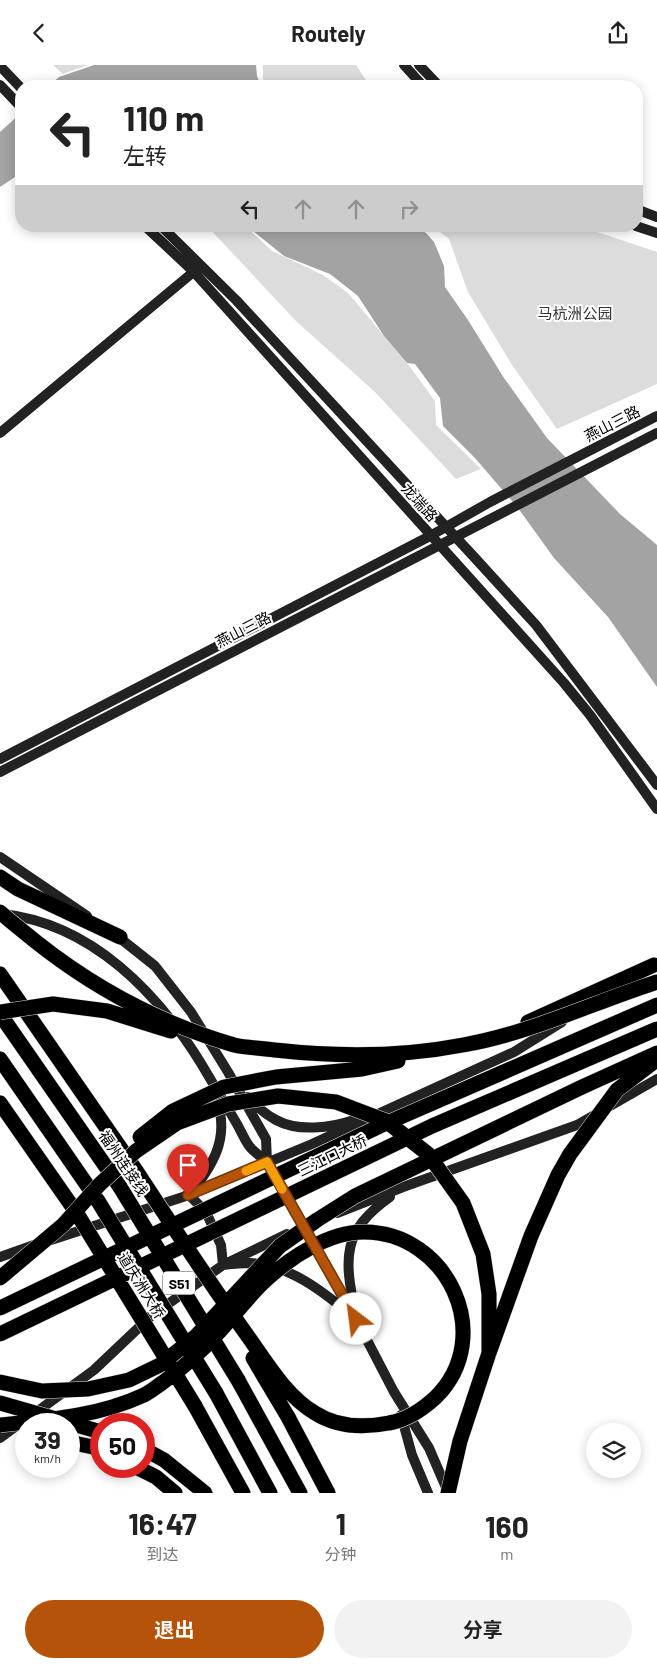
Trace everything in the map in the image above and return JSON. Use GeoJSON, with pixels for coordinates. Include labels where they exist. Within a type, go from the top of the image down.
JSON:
{"type":"FeatureCollection","features":[{"type":"Feature","properties":{"kind":"highway"},"geometry":{"type":"LineString","coordinates":[[0,877],[18,889],[120,937]]}},
{"type":"Feature","properties":{"kind":"highway"},"geometry":{"type":"LineString","coordinates":[[0,913],[55,957],[104,989],[165,1021],[236,1045]]}},
{"type":"Feature","properties":{"kind":"highway"},"geometry":{"type":"LineString","coordinates":[[0,1278],[63,1225],[100,1184],[132,1144],[173,1111],[224,1087],[276,1077],[362,1069],[438,1052],[528,1022],[656,964]]}},
{"type":"Feature","properties":{"kind":"highway"},"geometry":{"type":"LineString","coordinates":[[3,978],[137,1172],[203,1274],[288,1417],[328,1493]]}},
{"type":"Feature","properties":{"kind":"highway"},"geometry":{"type":"LineString","coordinates":[[0,1013],[53,1004],[107,1011],[162,1029],[236,1045],[312,1054],[386,1055],[464,1045],[531,1029],[612,997],[657,982]]}},
{"type":"Feature","properties":{"kind":"highway","name":"三江口大桥"},"geometry":{"type":"LineString","coordinates":[[0,1307],[380,1126],[657,1005]]}},
{"type":"Feature","properties":{"kind":"highway","name":"福州连接线"},"geometry":{"type":"LineString","coordinates":[[0,1013],[120,1187],[238,1380],[300,1493]]}},
{"type":"Feature","properties":{"kind":"highway","name":"三江口大桥"},"geometry":{"type":"LineString","coordinates":[[0,1334],[432,1126],[657,1029]]}},
{"type":"Feature","properties":{"kind":"highway"},"geometry":{"type":"LineString","coordinates":[[0,1381],[42,1391],[88,1389],[129,1380],[160,1365],[196,1336],[280,1246],[355,1196],[657,1053]]}},
{"type":"Feature","properties":{"kind":"highway","name":"S51"},"geometry":{"type":"LineString","coordinates":[[0,1059],[98,1201],[216,1393],[270,1493]]}},
{"type":"Feature","properties":{"kind":"highway"},"geometry":{"type":"LineString","coordinates":[[448,1493],[460,1441],[489,1353],[531,1236],[558,1175],[570,1153],[617,1090],[657,1060]]}},
{"type":"Feature","properties":{"kind":"highway"},"geometry":{"type":"LineString","coordinates":[[100,1184],[136,1151],[177,1123],[228,1104],[278,1096],[336,1101],[386,1121],[428,1154],[463,1203],[483,1254],[489,1294],[489,1353]]}},
{"type":"Feature","properties":{"kind":"highway","name":"道庆洲大桥"},"geometry":{"type":"LineString","coordinates":[[0,1103],[76,1212],[195,1406],[242,1493]]}},
{"type":"Feature","properties":{"kind":"highway"},"geometry":{"type":"LineString","coordinates":[[0,1425],[94,1413],[145,1394],[184,1367],[230,1321],[236,1314],[260,1286],[266,1279],[306,1250],[333,1238],[362,1232],[386,1234],[409,1243],[427,1255],[441,1268],[458,1300],[462,1316],[462,1352],[444,1388],[413,1415],[375,1426],[353,1426],[334,1422],[316,1414],[289,1391],[266,1362],[238,1322],[232,1314],[226,1306],[220,1298],[203,1274]]}},
{"type":"Feature","properties":{"kind":"highway"},"geometry":{"type":"LineString","coordinates":[[0,1403],[90,1429]]}},
{"type":"Feature","properties":{"kind":"highway"},"geometry":{"type":"LineString","coordinates":[[0,1432],[15,1433]]}},
{"type":"Feature","properties":{"kind":"highway"},"geometry":{"type":"LineString","coordinates":[[155,1455],[205,1493]]}},
{"type":"Feature","properties":{"kind":"highway"},"geometry":{"type":"LineString","coordinates":[[155,1476],[175,1493]]}},
{"type":"Feature","properties":{"kind":"main road"},"geometry":{"type":"LineString","coordinates":[[404,65],[418,80]]}},
{"type":"Feature","properties":{"kind":"main road"},"geometry":{"type":"LineString","coordinates":[[419,65],[433,80]]}},
{"type":"Feature","properties":{"kind":"main road"},"geometry":{"type":"LineString","coordinates":[[4,70],[15,82]]}},
{"type":"Feature","properties":{"kind":"main road"},"geometry":{"type":"LineString","coordinates":[[0,85],[15,101]]}},
{"type":"Feature","properties":{"kind":"main road"},"geometry":{"type":"LineString","coordinates":[[643,212],[657,217]]}},
{"type":"Feature","properties":{"kind":"main road"},"geometry":{"type":"LineString","coordinates":[[643,228],[657,233]]}},
{"type":"Feature","properties":{"kind":"main road","name":"龙瑞路"},"geometry":{"type":"LineString","coordinates":[[152,232],[197,268],[456,537],[536,625],[657,785]]}},
{"type":"Feature","properties":{"kind":"main road","name":"龙瑞路"},"geometry":{"type":"LineString","coordinates":[[166,232],[430,536],[580,701],[657,809]]}},
{"type":"Feature","properties":{"kind":"main road"},"geometry":{"type":"LineString","coordinates":[[0,433],[197,268]]}},
{"type":"Feature","properties":{"kind":"main road","name":"燕山三路"},"geometry":{"type":"LineString","coordinates":[[0,759],[657,416]]}},
{"type":"Feature","properties":{"kind":"main road","name":"燕山三路"},"geometry":{"type":"LineString","coordinates":[[0,771],[500,513],[656,435]]}},
{"type":"Feature","properties":{"kind":"main road"},"geometry":{"type":"LineString","coordinates":[[0,857],[120,937],[155,966],[191,1012],[228,1072],[266,1139],[267,1162]]}},
{"type":"Feature","properties":{"kind":"main road"},"geometry":{"type":"LineString","coordinates":[[0,913],[19,916],[65,931],[104,953],[138,981],[172,1020],[201,1063],[250,1147],[267,1162],[356,1319],[394,1392],[429,1448],[448,1493]]}},
{"type":"Feature","properties":{"kind":"main road"},"geometry":{"type":"LineString","coordinates":[[0,1257],[188,1195],[312,1145],[514,1052],[656,964]]}},
{"type":"Feature","properties":{"kind":"main road"},"geometry":{"type":"LineString","coordinates":[[201,1063],[217,1054]]}},
{"type":"Feature","properties":{"kind":"main road"},"geometry":{"type":"LineString","coordinates":[[228,1072],[258,1108],[277,1120],[300,1127],[319,1127],[346,1123],[395,1106]]}},
{"type":"Feature","properties":{"kind":"main road"},"geometry":{"type":"LineString","coordinates":[[188,1195],[204,1178],[216,1158],[222,1134],[221,1112],[210,1078]]}},
{"type":"Feature","properties":{"kind":"main road"},"geometry":{"type":"LineString","coordinates":[[0,1438],[94,1370],[151,1316],[223,1265],[303,1227],[404,1187],[577,1125],[657,1079]]}},
{"type":"Feature","properties":{"kind":"main road"},"geometry":{"type":"LineString","coordinates":[[356,1319],[348,1281],[347,1261],[351,1242],[362,1223],[377,1206],[404,1187]]}},
{"type":"Feature","properties":{"kind":"main road"},"geometry":{"type":"LineString","coordinates":[[188,1195],[206,1212],[221,1245],[223,1265]]}},
{"type":"Feature","properties":{"kind":"main road"},"geometry":{"type":"LineString","coordinates":[[223,1265],[251,1263],[277,1268],[301,1278],[325,1293],[356,1319]]}},
{"type":"Feature","properties":{"kind":"main road"},"geometry":{"type":"LineString","coordinates":[[394,1392],[412,1455],[428,1493]]}},
{"type":"Feature","properties":{"kind":"green space"},"geometry":{"type":"Polygon","coordinates":[[[53,65],[88,65],[63,74],[53,65]]]}},
{"type":"Feature","properties":{"kind":"green space"},"geometry":{"type":"Polygon","coordinates":[[[263,65],[356,65],[366,80],[263,80],[263,65]]]}},
{"type":"Feature","properties":{"kind":"green space"},"geometry":{"type":"Polygon","coordinates":[[[213,232],[251,232],[272,251],[323,275],[348,293],[410,367],[435,401],[436,425],[481,469],[456,479],[375,392],[296,321],[213,232]]]}},
{"type":"Feature","properties":{"kind":"green space","name":"马杭洲公园"},"geometry":{"type":"Polygon","coordinates":[[[440,232],[597,232],[657,252],[657,384],[557,429],[512,365],[468,292],[449,239],[440,232]]]}},
{"type":"Feature","properties":{"kind":"shaded area"},"geometry":{"type":"Polygon","coordinates":[[[94,65],[256,65],[259,80],[56,80],[59,77],[94,65]]]}},
{"type":"Feature","properties":{"kind":"shaded area"},"geometry":{"type":"Polygon","coordinates":[[[15,118],[15,177],[0,187],[0,132],[15,118]]]}},
{"type":"Feature","properties":{"kind":"shaded area"},"geometry":{"type":"Polygon","coordinates":[[[254,232],[424,232],[434,242],[444,266],[445,287],[504,378],[547,438],[620,514],[657,545],[657,687],[608,617],[554,558],[518,508],[475,458],[443,426],[440,398],[415,364],[407,363],[384,336],[358,296],[330,274],[284,256],[254,232]]]}},
{"type":"Feature","properties":{"kind":"slow traffic"},"geometry":{"type":"LineString","coordinates":[[246,1171],[267,1162],[282,1189]]}},
{"type":"Feature","properties":{"kind":"route"},"geometry":{"type":"LineString","coordinates":[[188,1195],[267,1162],[356,1319]]}}]}
